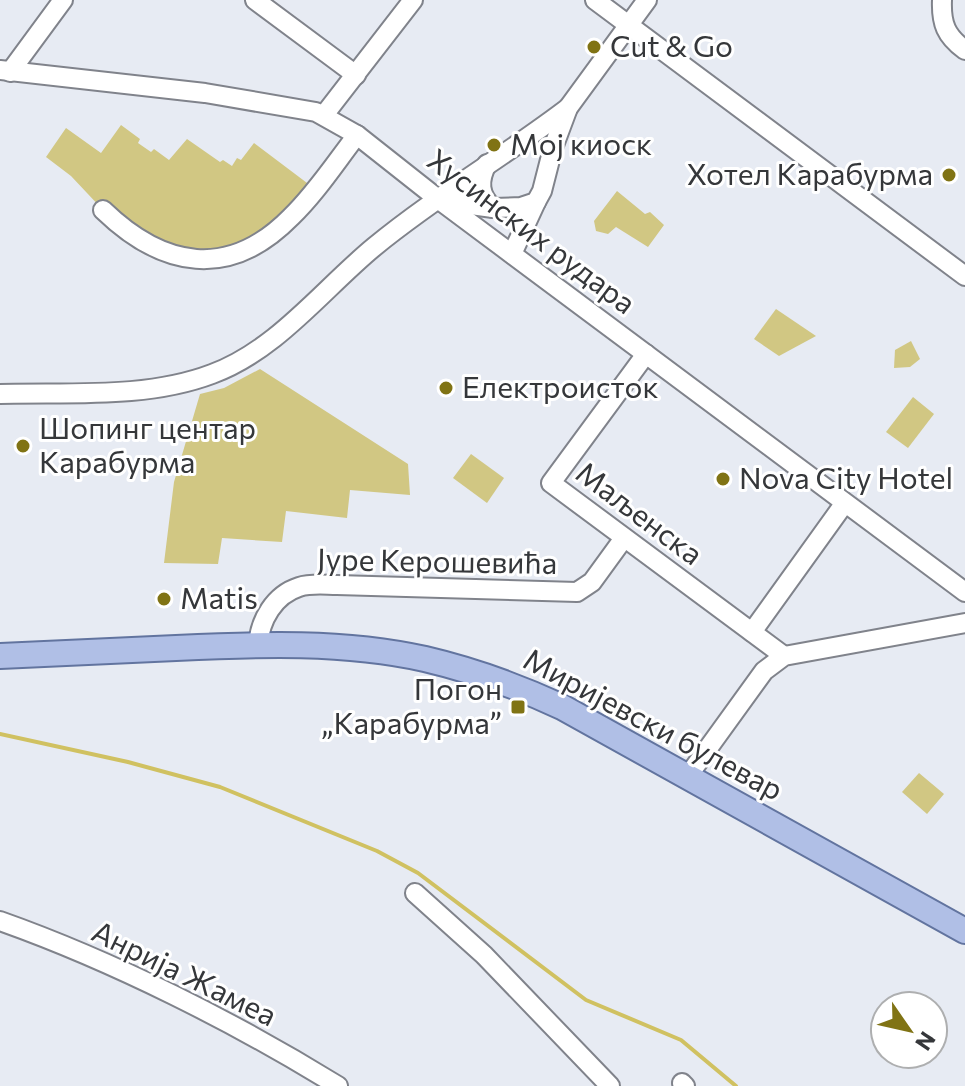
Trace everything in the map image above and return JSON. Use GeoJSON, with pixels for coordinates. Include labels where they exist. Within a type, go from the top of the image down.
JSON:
{"type":"FeatureCollection","features":[{"type":"Feature","properties":{"kind":"main road","name":"Миријевски булевар"},"geometry":{"type":"LineString","coordinates":[[0,656],[258,645],[374,651],[425,659],[470,671],[562,707],[965,931]]}},
{"type":"Feature","properties":{"kind":"street"},"geometry":{"type":"LineString","coordinates":[[5,71],[63,0]]}},
{"type":"Feature","properties":{"kind":"street"},"geometry":{"type":"LineString","coordinates":[[255,0],[356,75]]}},
{"type":"Feature","properties":{"kind":"street"},"geometry":{"type":"LineString","coordinates":[[324,115],[413,0]]}},
{"type":"Feature","properties":{"kind":"street"},"geometry":{"type":"LineString","coordinates":[[595,0],[965,276]]}},
{"type":"Feature","properties":{"kind":"street"},"geometry":{"type":"LineString","coordinates":[[512,254],[542,191],[568,108],[647,0]]}},
{"type":"Feature","properties":{"kind":"street"},"geometry":{"type":"LineString","coordinates":[[942,0],[944,28],[950,39],[965,50]]}},
{"type":"Feature","properties":{"kind":"street","name":"Хусинских рудара"},"geometry":{"type":"LineString","coordinates":[[5,71],[205,93],[324,115],[357,135],[438,199],[470,215],[512,254],[965,592]]}},
{"type":"Feature","properties":{"kind":"street"},"geometry":{"type":"LineString","coordinates":[[0,394],[161,387],[196,380],[227,368],[272,338],[374,248],[438,199],[568,108]]}},
{"type":"Feature","properties":{"kind":"street"},"geometry":{"type":"LineString","coordinates":[[103,210],[135,237],[168,254],[191,260],[232,256],[251,249],[294,214],[357,135]]}},
{"type":"Feature","properties":{"kind":"street"},"geometry":{"type":"LineString","coordinates":[[516,145],[539,151],[548,166]]}},
{"type":"Feature","properties":{"kind":"street"},"geometry":{"type":"LineString","coordinates":[[487,164],[481,187],[483,196],[493,208]]}},
{"type":"Feature","properties":{"kind":"street"},"geometry":{"type":"LineString","coordinates":[[487,164],[472,186],[470,215],[493,208],[521,207],[536,202]]}},
{"type":"Feature","properties":{"kind":"street","name":"Маљенска"},"geometry":{"type":"LineString","coordinates":[[646,354],[551,483],[784,656]]}},
{"type":"Feature","properties":{"kind":"street"},"geometry":{"type":"LineString","coordinates":[[752,632],[844,504]]}},
{"type":"Feature","properties":{"kind":"street","name":"Јуре Керошевића"},"geometry":{"type":"LineString","coordinates":[[258,645],[260,623],[264,616],[298,587],[337,585],[577,592],[592,582],[624,538]]}},
{"type":"Feature","properties":{"kind":"street"},"geometry":{"type":"LineString","coordinates":[[688,776],[764,671],[784,656],[965,623]]}},
{"type":"Feature","properties":{"kind":"street"},"geometry":{"type":"LineString","coordinates":[[415,893],[484,955],[610,1086]]}},
{"type":"Feature","properties":{"kind":"street","name":"Анрија Жамеа"},"geometry":{"type":"LineString","coordinates":[[0,921],[167,994],[286,1054],[338,1086]]}},
{"type":"Feature","properties":{"kind":"shaded area"},"geometry":{"type":"Polygon","coordinates":[[[121,125],[140,139],[138,143],[151,152],[154,149],[169,160],[187,139],[220,162],[223,160],[232,166],[254,143],[315,189],[272,234],[191,260],[103,210],[71,176],[46,157],[66,128],[101,153],[121,125]]]}},
{"type":"Feature","properties":{"kind":"shaded area"},"geometry":{"type":"Polygon","coordinates":[[[617,191],[664,225],[648,247],[616,227],[608,234],[596,231],[594,221],[617,191]]]}},
{"type":"Feature","properties":{"kind":"shaded area"},"geometry":{"type":"Polygon","coordinates":[[[776,309],[816,336],[779,356],[754,339],[776,309]]]}},
{"type":"Feature","properties":{"kind":"shaded area"},"geometry":{"type":"Polygon","coordinates":[[[911,341],[920,359],[910,367],[894,368],[895,350],[911,341]]]}},
{"type":"Feature","properties":{"kind":"shaded area"},"geometry":{"type":"Polygon","coordinates":[[[260,369],[408,464],[410,495],[350,490],[347,518],[286,511],[282,542],[222,538],[218,564],[164,563],[174,482],[200,394],[224,388],[260,369]]]}},
{"type":"Feature","properties":{"kind":"shaded area"},"geometry":{"type":"Polygon","coordinates":[[[913,397],[934,414],[908,448],[886,432],[913,397]]]}},
{"type":"Feature","properties":{"kind":"shaded area"},"geometry":{"type":"Polygon","coordinates":[[[471,454],[504,478],[487,503],[453,478],[471,454]]]}},
{"type":"Feature","properties":{"kind":"shaded area"},"geometry":{"type":"Polygon","coordinates":[[[919,773],[944,794],[927,814],[902,792],[919,773]]]}},
{"type":"Feature","properties":{"kind":"waterway"},"geometry":{"type":"LineString","coordinates":[[0,734],[128,762],[220,787],[377,851],[418,873],[586,1000],[681,1040],[736,1086]]}},
{"type":"Feature","properties":{"kind":"place","name":"Cut & Go"},"geometry":{"type":"Point","coordinates":[594,47]}},
{"type":"Feature","properties":{"kind":"place","name":"Мој киоск"},"geometry":{"type":"Point","coordinates":[494,145]}},
{"type":"Feature","properties":{"kind":"place","name":"Хотел Карабурма"},"geometry":{"type":"Point","coordinates":[949,175]}},
{"type":"Feature","properties":{"kind":"place","name":"Електроисток"},"geometry":{"type":"Point","coordinates":[446,388]}},
{"type":"Feature","properties":{"kind":"place","name":"Шопинг центар Карабурма"},"geometry":{"type":"Point","coordinates":[23,446]}},
{"type":"Feature","properties":{"kind":"place","name":"Nova City Hotel"},"geometry":{"type":"Point","coordinates":[723,479]}},
{"type":"Feature","properties":{"kind":"place","name":"Matis"},"geometry":{"type":"Point","coordinates":[164,599]}},
{"type":"Feature","properties":{"kind":"place","name":"Погон „Карабурма”"},"geometry":{"type":"Point","coordinates":[518,707]}}]}
